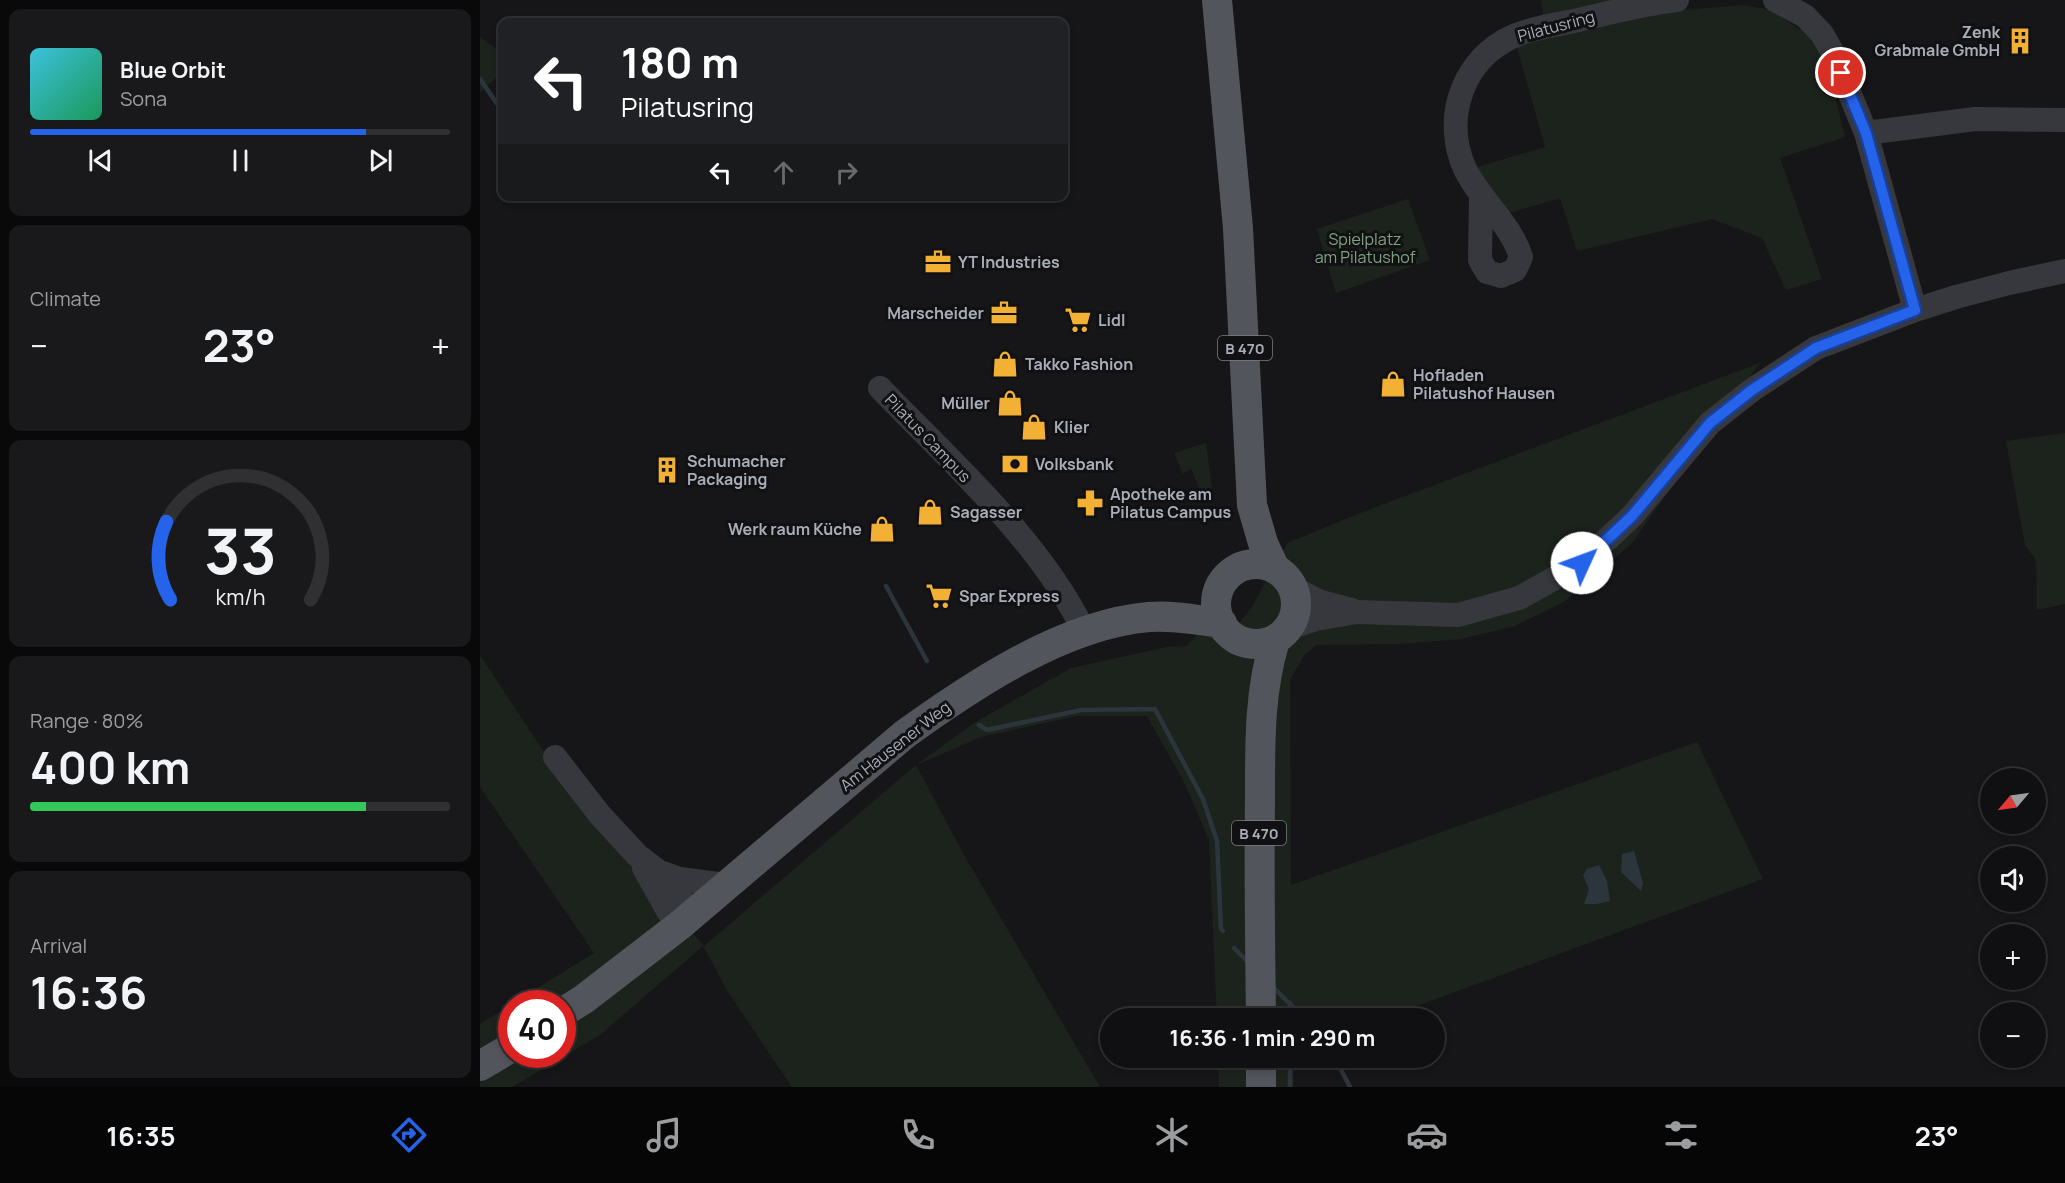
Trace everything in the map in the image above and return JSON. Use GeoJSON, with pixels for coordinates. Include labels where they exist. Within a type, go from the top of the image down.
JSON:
{"type":"FeatureCollection","features":[{"type":"Feature","properties":{"kind":"main road","name":"B 470"},"geometry":{"type":"LineString","coordinates":[[1216,0],[1238,228],[1252,505],[1246,543],[1229,579]]}},
{"type":"Feature","properties":{"kind":"main road","name":"B 470"},"geometry":{"type":"LineString","coordinates":[[1252,505],[1263,543],[1284,579]]}},
{"type":"Feature","properties":{"kind":"main road"},"geometry":{"type":"LineString","coordinates":[[1251,565],[1263,565],[1284,579],[1296,602],[1294,616],[1281,634],[1264,643],[1232,632],[1151,617],[1229,579],[1251,565]]}},
{"type":"Feature","properties":{"kind":"main road"},"geometry":{"type":"LineString","coordinates":[[1229,579],[1217,600],[1218,612],[1232,632]]}},
{"type":"Feature","properties":{"kind":"main road","name":"Am Hausener Weg"},"geometry":{"type":"LineString","coordinates":[[576,1004],[683,922],[933,713],[1013,664],[1083,631],[1116,622],[1151,617]]}},
{"type":"Feature","properties":{"kind":"main road","name":"B 470"},"geometry":{"type":"LineString","coordinates":[[1232,632],[1250,662],[1261,714]]}},
{"type":"Feature","properties":{"kind":"main road","name":"B 470"},"geometry":{"type":"LineString","coordinates":[[1261,1008],[1261,714],[1268,660],[1281,634]]}},
{"type":"Feature","properties":{"kind":"main road"},"geometry":{"type":"LineString","coordinates":[[480,1066],[498,1055]]}},
{"type":"Feature","properties":{"kind":"main road"},"geometry":{"type":"LineString","coordinates":[[1261,1068],[1261,1087]]}},
{"type":"Feature","properties":{"kind":"street","name":"Pilatusring"},"geometry":{"type":"LineString","coordinates":[[1481,196],[1465,168],[1458,147],[1455,124],[1456,108],[1468,77],[1485,55],[1503,41],[1526,31],[1650,3],[1677,0]]}},
{"type":"Feature","properties":{"kind":"street"},"geometry":{"type":"LineString","coordinates":[[1775,0],[1804,16],[1822,34],[1833,53],[1866,133],[1915,310]]}},
{"type":"Feature","properties":{"kind":"street"},"geometry":{"type":"LineString","coordinates":[[1866,133],[1975,119],[2065,120]]}},
{"type":"Feature","properties":{"kind":"street"},"geometry":{"type":"LineString","coordinates":[[1281,634],[1316,619],[1357,612],[1458,615],[1518,598],[1582,563],[1632,516],[1710,423],[1752,390],[1816,348],[1915,310],[2009,283],[2065,271]]}},
{"type":"Feature","properties":{"kind":"street","name":"Pilatus Campus"},"geometry":{"type":"LineString","coordinates":[[880,388],[1008,522],[1071,606],[1083,631]]}},
{"type":"Feature","properties":{"kind":"street"},"geometry":{"type":"LineString","coordinates":[[1284,579],[1318,600],[1357,612]]}},
{"type":"Feature","properties":{"kind":"street"},"geometry":{"type":"LineString","coordinates":[[555,757],[600,815],[637,855],[659,872],[680,893],[683,922]]}},
{"type":"Feature","properties":{"kind":"street"},"geometry":{"type":"LineString","coordinates":[[637,855],[668,911],[683,922]]}},
{"type":"Feature","properties":{"kind":"street"},"geometry":{"type":"LineString","coordinates":[[659,872],[680,879],[725,885]]}},
{"type":"Feature","properties":{"kind":"green space"},"geometry":{"type":"Polygon","coordinates":[[[1541,0],[1650,0],[1652,13],[1743,5],[1771,10],[1804,32],[1826,58],[1845,137],[1780,158],[1822,279],[1786,290],[1762,238],[1712,219],[1577,251],[1560,198],[1506,214],[1474,168],[1545,147],[1515,40],[1546,35],[1541,0]]]}},
{"type":"Feature","properties":{"kind":"green space"},"geometry":{"type":"Polygon","coordinates":[[[480,37],[498,50],[498,76],[480,92],[480,37]]]}},
{"type":"Feature","properties":{"kind":"green space","name":"Spielplatz am Pilatushof"},"geometry":{"type":"Polygon","coordinates":[[[1408,199],[1430,260],[1336,293],[1317,229],[1408,199]]]}},
{"type":"Feature","properties":{"kind":"green space"},"geometry":{"type":"Polygon","coordinates":[[[1760,363],[1632,543],[1564,602],[1515,626],[1461,639],[1400,644],[1317,645],[1305,654],[1290,679],[1291,885],[1697,742],[1763,879],[1411,1008],[1217,1008],[1209,840],[1184,782],[1147,716],[1077,716],[981,737],[916,765],[974,723],[1071,668],[1167,647],[1187,646],[1201,630],[1225,643],[1253,605],[1287,543],[1368,510],[1760,363]]]}},
{"type":"Feature","properties":{"kind":"green space"},"geometry":{"type":"Polygon","coordinates":[[[2065,433],[2065,604],[2037,610],[2036,560],[2025,545],[2006,441],[2065,433]]]}},
{"type":"Feature","properties":{"kind":"green space"},"geometry":{"type":"Polygon","coordinates":[[[1206,443],[1212,488],[1201,492],[1191,469],[1183,474],[1174,453],[1206,443]]]}},
{"type":"Feature","properties":{"kind":"green space"},"geometry":{"type":"Polygon","coordinates":[[[480,655],[575,799],[704,946],[916,765],[964,855],[1100,1087],[792,1087],[728,992],[703,946],[600,1035],[576,1049],[576,990],[534,990],[594,953],[480,787],[480,655]]]}},
{"type":"Feature","properties":{"kind":"green space"},"geometry":{"type":"Polygon","coordinates":[[[498,1013],[498,1068],[544,1068],[512,1087],[480,1087],[480,1024],[498,1013]]]}},
{"type":"Feature","properties":{"kind":"green space"},"geometry":{"type":"Polygon","coordinates":[[[1218,1068],[1293,1068],[1294,1087],[1219,1087],[1218,1068]]]}},
{"type":"Feature","properties":{"kind":"shaded area"},"geometry":{"type":"Polygon","coordinates":[[[1634,851],[1643,883],[1641,891],[1621,872],[1622,854],[1634,851]]]}},
{"type":"Feature","properties":{"kind":"shaded area"},"geometry":{"type":"Polygon","coordinates":[[[1599,865],[1607,881],[1610,901],[1584,904],[1589,889],[1583,875],[1587,869],[1599,865]]]}},
{"type":"Feature","properties":{"kind":"waterway"},"geometry":{"type":"LineString","coordinates":[[480,79],[498,105]]}},
{"type":"Feature","properties":{"kind":"waterway"},"geometry":{"type":"LineString","coordinates":[[886,586],[927,661]]}},
{"type":"Feature","properties":{"kind":"waterway"},"geometry":{"type":"LineString","coordinates":[[979,725],[987,730],[1081,710],[1155,709],[1203,799],[1217,841],[1221,929],[1223,931]]}},
{"type":"Feature","properties":{"kind":"waterway"},"geometry":{"type":"LineString","coordinates":[[1234,948],[1249,963]]}},
{"type":"Feature","properties":{"kind":"waterway"},"geometry":{"type":"LineString","coordinates":[[1272,986],[1294,1008]]}},
{"type":"Feature","properties":{"kind":"waterway"},"geometry":{"type":"LineString","coordinates":[[1290,1003],[1290,1008]]}},
{"type":"Feature","properties":{"kind":"waterway"},"geometry":{"type":"LineString","coordinates":[[1290,1068],[1290,1087]]}},
{"type":"Feature","properties":{"kind":"waterway"},"geometry":{"type":"LineString","coordinates":[[1340,1068],[1350,1087]]}},
{"type":"Feature","properties":{"kind":"place","name":"Zenk Grabmale GmbH"},"geometry":{"type":"Point","coordinates":[2020,41]}},
{"type":"Feature","properties":{"kind":"place","name":"YT Industries"},"geometry":{"type":"Point","coordinates":[938,262]}},
{"type":"Feature","properties":{"kind":"place","name":"Marscheider"},"geometry":{"type":"Point","coordinates":[1004,313]}},
{"type":"Feature","properties":{"kind":"place","name":"Lidl"},"geometry":{"type":"Point","coordinates":[1078,320]}},
{"type":"Feature","properties":{"kind":"place","name":"Takko Fashion"},"geometry":{"type":"Point","coordinates":[1005,364]}},
{"type":"Feature","properties":{"kind":"place","name":"Hofladen Pilatushof Hausen"},"geometry":{"type":"Point","coordinates":[1393,384]}},
{"type":"Feature","properties":{"kind":"place","name":"Müller"},"geometry":{"type":"Point","coordinates":[1010,403]}},
{"type":"Feature","properties":{"kind":"place","name":"Klier"},"geometry":{"type":"Point","coordinates":[1034,427]}},
{"type":"Feature","properties":{"kind":"place","name":"Volksbank"},"geometry":{"type":"Point","coordinates":[1015,464]}},
{"type":"Feature","properties":{"kind":"place","name":"Schumacher Packaging"},"geometry":{"type":"Point","coordinates":[667,470]}},
{"type":"Feature","properties":{"kind":"place","name":"Apotheke am Pilatus Campus"},"geometry":{"type":"Point","coordinates":[1090,503]}},
{"type":"Feature","properties":{"kind":"place","name":"Sagasser"},"geometry":{"type":"Point","coordinates":[930,512]}},
{"type":"Feature","properties":{"kind":"place","name":"Werk raum Küche"},"geometry":{"type":"Point","coordinates":[882,529]}},
{"type":"Feature","properties":{"kind":"place","name":"Spar Express"},"geometry":{"type":"Point","coordinates":[939,596]}},
{"type":"Feature","properties":{"kind":"route"},"geometry":{"type":"LineString","coordinates":[[1582,563],[1632,516],[1710,423],[1752,390],[1816,348],[1915,310],[1866,133],[1841,73]]}}]}
